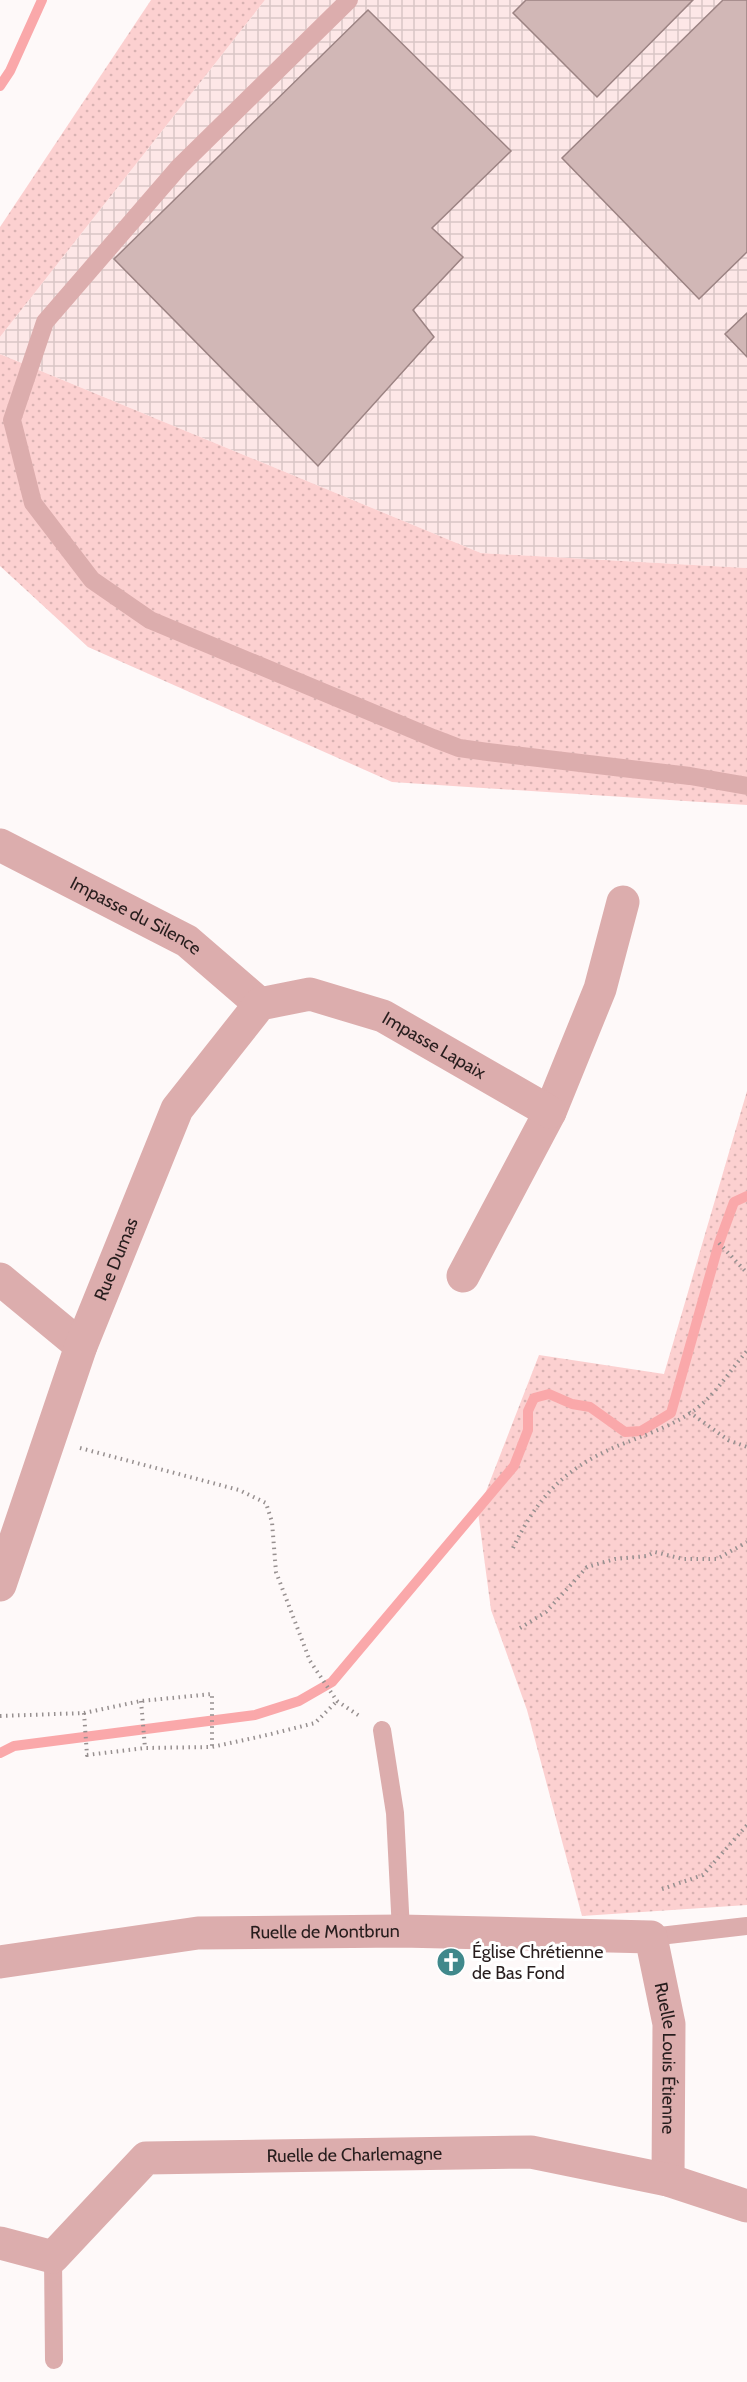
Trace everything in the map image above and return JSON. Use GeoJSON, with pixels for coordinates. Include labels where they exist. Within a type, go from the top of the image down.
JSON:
{"type":"FeatureCollection","features":[{"type":"Feature","properties":{"kind":"street","name":"Impasse du Silence"},"geometry":{"type":"LineString","coordinates":[[0,845],[187,940],[260,1004]]}},
{"type":"Feature","properties":{"kind":"street"},"geometry":{"type":"LineString","coordinates":[[463,1276],[550,1112],[600,988],[623,902]]}},
{"type":"Feature","properties":{"kind":"street","name":"Impasse Lapaix"},"geometry":{"type":"LineString","coordinates":[[260,1004],[310,994],[383,1016],[550,1112]]}},
{"type":"Feature","properties":{"kind":"street","name":"Rue Dumas"},"geometry":{"type":"LineString","coordinates":[[0,1585],[81,1346],[177,1109],[260,1004]]}},
{"type":"Feature","properties":{"kind":"street"},"geometry":{"type":"LineString","coordinates":[[0,1279],[81,1346]]}},
{"type":"Feature","properties":{"kind":"street","name":"Ruelle de Montbrun"},"geometry":{"type":"LineString","coordinates":[[0,1962],[198,1933],[401,1931],[651,1937]]}},
{"type":"Feature","properties":{"kind":"street","name":"Ruelle Louis Étienne"},"geometry":{"type":"LineString","coordinates":[[651,1937],[669,2024],[668,2180]]}},
{"type":"Feature","properties":{"kind":"street","name":"Ruelle de Charlemagne"},"geometry":{"type":"LineString","coordinates":[[53,2257],[146,2158],[531,2152],[668,2180],[747,2206]]}},
{"type":"Feature","properties":{"kind":"street"},"geometry":{"type":"LineString","coordinates":[[0,2243],[53,2257]]}},
{"type":"Feature","properties":{"kind":"lane"},"geometry":{"type":"LineString","coordinates":[[349,0],[179,166],[45,322],[12,420],[33,503],[92,580],[150,620],[433,738],[459,748],[690,776],[747,786]]}},
{"type":"Feature","properties":{"kind":"lane"},"geometry":{"type":"LineString","coordinates":[[382,1731],[396,1813],[401,1931]]}},
{"type":"Feature","properties":{"kind":"lane"},"geometry":{"type":"LineString","coordinates":[[651,1937],[747,1926]]}},
{"type":"Feature","properties":{"kind":"lane"},"geometry":{"type":"LineString","coordinates":[[53,2257],[54,2360]]}},
{"type":"Feature","properties":{"kind":"path"},"geometry":{"type":"LineString","coordinates":[[719,1243],[747,1273]]}},
{"type":"Feature","properties":{"kind":"path"},"geometry":{"type":"LineString","coordinates":[[513,1548],[530,1513],[570,1471],[614,1448],[653,1433],[702,1404],[747,1351]]}},
{"type":"Feature","properties":{"kind":"path"},"geometry":{"type":"LineString","coordinates":[[688,1412],[728,1440],[747,1447]]}},
{"type":"Feature","properties":{"kind":"path"},"geometry":{"type":"LineString","coordinates":[[48,1440],[165,1468],[239,1490],[266,1503],[272,1522],[276,1572],[310,1662],[337,1701],[315,1723],[212,1747],[145,1748],[87,1755],[84,1713]]}},
{"type":"Feature","properties":{"kind":"path"},"geometry":{"type":"LineString","coordinates":[[520,1628],[546,1612],[587,1568],[615,1559],[647,1556],[655,1552],[683,1559],[717,1559],[747,1542]]}},
{"type":"Feature","properties":{"kind":"path"},"geometry":{"type":"LineString","coordinates":[[0,1716],[84,1713],[141,1701],[212,1694],[212,1747]]}},
{"type":"Feature","properties":{"kind":"path"},"geometry":{"type":"LineString","coordinates":[[141,1701],[145,1748]]}},
{"type":"Feature","properties":{"kind":"path"},"geometry":{"type":"LineString","coordinates":[[662,1889],[703,1875],[747,1825]]}},
{"type":"Feature","properties":{"kind":"shaded area"},"geometry":{"type":"Polygon","coordinates":[[[151,0],[265,0],[0,337],[0,227],[151,0]]]}},
{"type":"Feature","properties":{"kind":"shaded area"},"geometry":{"type":"Polygon","coordinates":[[[265,0],[747,0],[747,568],[481,553],[0,354],[0,337],[265,0]]]}},
{"type":"Feature","properties":{"kind":"shaded area"},"geometry":{"type":"Polygon","coordinates":[[[0,354],[481,553],[747,568],[747,805],[392,782],[88,647],[0,566],[0,354]]]}},
{"type":"Feature","properties":{"kind":"shaded area"},"geometry":{"type":"Polygon","coordinates":[[[747,1091],[747,1905],[582,1916],[527,1710],[491,1610],[478,1512],[539,1355],[664,1374],[747,1091]]]}},
{"type":"Feature","properties":{"kind":"building"},"geometry":{"type":"Polygon","coordinates":[[[526,0],[693,0],[597,97],[513,13],[526,0]]]}},
{"type":"Feature","properties":{"kind":"building"},"geometry":{"type":"Polygon","coordinates":[[[723,0],[747,0],[747,252],[699,299],[562,158],[723,0]]]}},
{"type":"Feature","properties":{"kind":"building"},"geometry":{"type":"Polygon","coordinates":[[[368,10],[511,151],[432,228],[463,257],[413,310],[434,337],[318,466],[114,259],[368,10]]]}},
{"type":"Feature","properties":{"kind":"building"},"geometry":{"type":"Polygon","coordinates":[[[747,313],[747,357],[725,334],[747,313]]]}},
{"type":"Feature","properties":{"kind":"waterway"},"geometry":{"type":"LineString","coordinates":[[0,86],[10,71],[42,0]]}},
{"type":"Feature","properties":{"kind":"waterway"},"geometry":{"type":"LineString","coordinates":[[0,1753],[14,1746],[255,1715],[299,1701],[332,1682],[514,1466],[528,1430],[528,1411],[534,1398],[549,1394],[572,1404],[590,1407],[625,1432],[641,1431],[671,1413],[719,1243],[734,1202],[747,1196]]}},
{"type":"Feature","properties":{"kind":"place","name":"Église Chrétienne de Bas Fond"},"geometry":{"type":"Point","coordinates":[451,1962]}}]}
